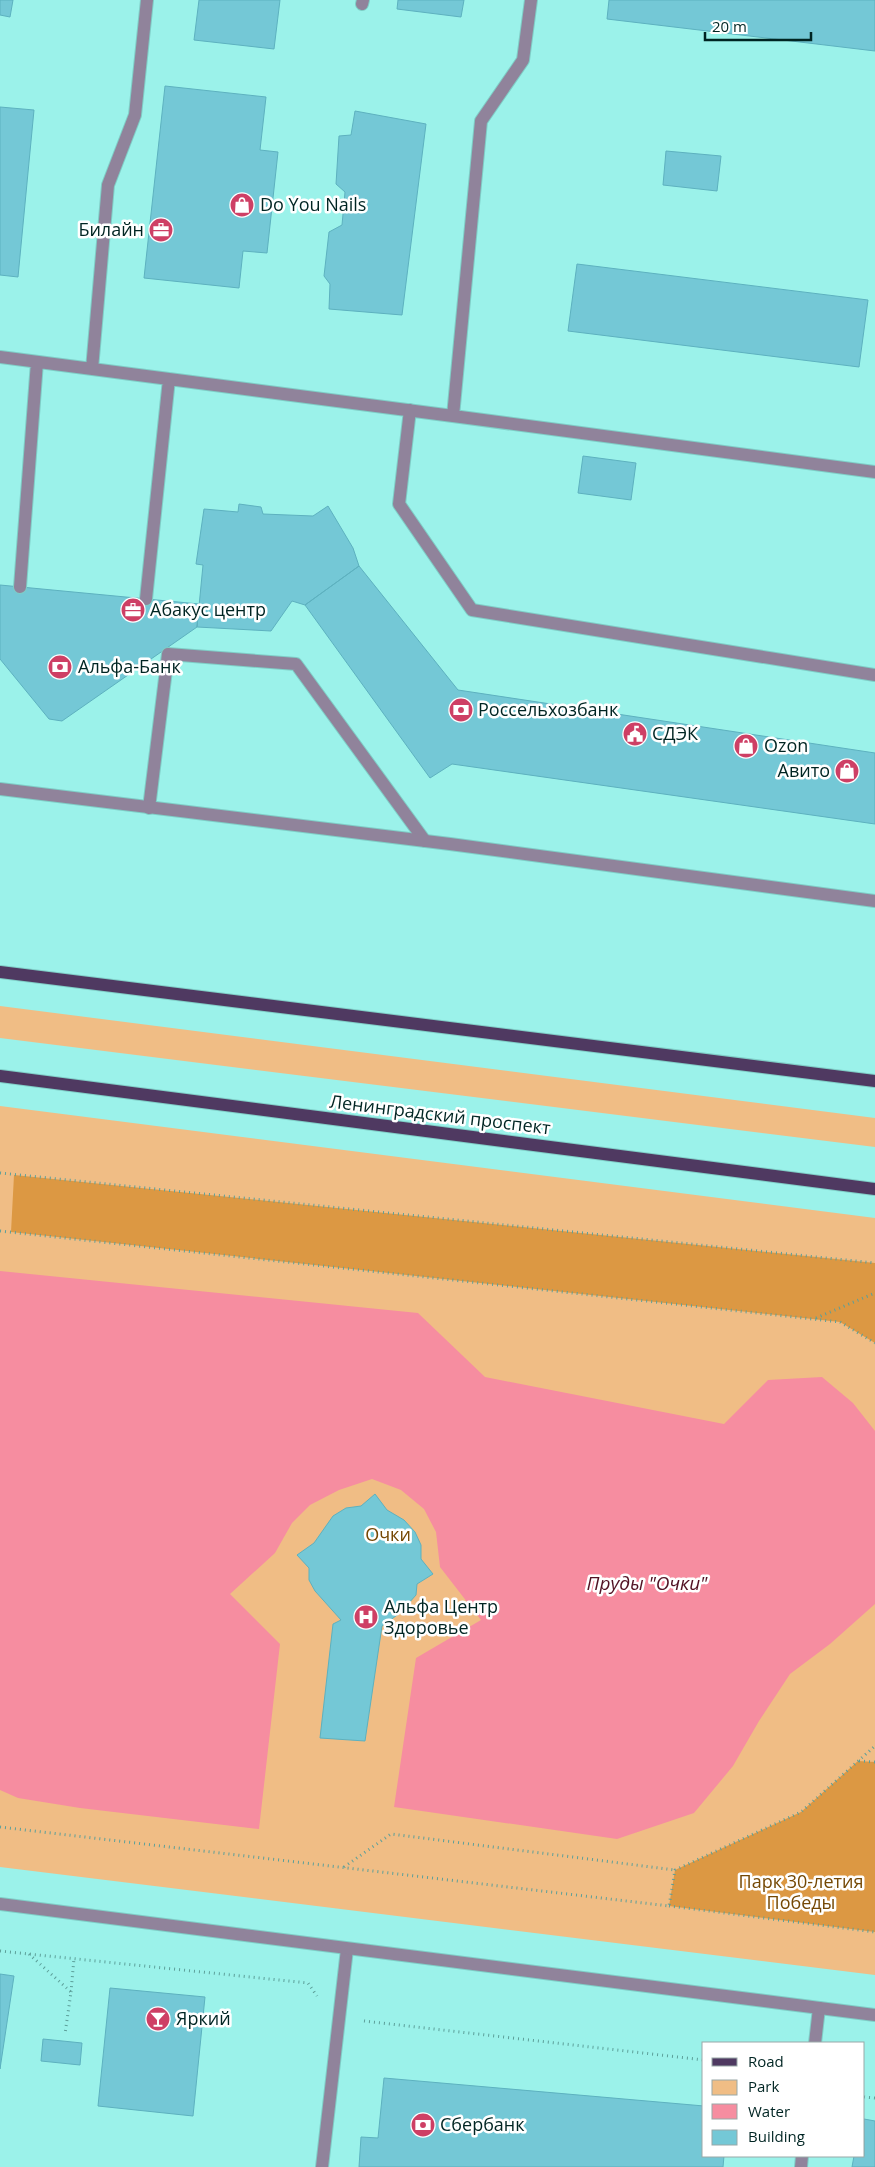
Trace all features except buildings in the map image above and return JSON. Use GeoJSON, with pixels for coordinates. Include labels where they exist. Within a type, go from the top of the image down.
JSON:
{"type":"FeatureCollection","features":[{"type":"Feature","properties":{"kind":"main road"},"geometry":{"type":"LineString","coordinates":[[0,972],[875,1081]]}},
{"type":"Feature","properties":{"kind":"main road","name":"Ленинградский проспект"},"geometry":{"type":"LineString","coordinates":[[0,1076],[875,1189]]}},
{"type":"Feature","properties":{"kind":"street"},"geometry":{"type":"LineString","coordinates":[[92,369],[108,185],[135,115],[147,0]]}},
{"type":"Feature","properties":{"kind":"street"},"geometry":{"type":"LineString","coordinates":[[453,416],[481,120],[523,60],[531,0]]}},
{"type":"Feature","properties":{"kind":"street"},"geometry":{"type":"LineString","coordinates":[[0,357],[875,472]]}},
{"type":"Feature","properties":{"kind":"street"},"geometry":{"type":"LineString","coordinates":[[20,587],[37,362]]}},
{"type":"Feature","properties":{"kind":"street"},"geometry":{"type":"LineString","coordinates":[[146,599],[169,379]]}},
{"type":"Feature","properties":{"kind":"street"},"geometry":{"type":"LineString","coordinates":[[410,410],[399,504],[472,610],[875,674]]}},
{"type":"Feature","properties":{"kind":"street"},"geometry":{"type":"LineString","coordinates":[[149,808],[167,651],[296,664],[425,841]]}},
{"type":"Feature","properties":{"kind":"street"},"geometry":{"type":"LineString","coordinates":[[0,789],[425,841],[875,901]]}},
{"type":"Feature","properties":{"kind":"street"},"geometry":{"type":"LineString","coordinates":[[0,1904],[875,2015]]}},
{"type":"Feature","properties":{"kind":"street"},"geometry":{"type":"LineString","coordinates":[[322,2167],[347,1949]]}},
{"type":"Feature","properties":{"kind":"street"},"geometry":{"type":"LineString","coordinates":[[815,2042],[819,2008]]}},
{"type":"Feature","properties":{"kind":"path"},"geometry":{"type":"LineString","coordinates":[[0,1173],[875,1263]]}},
{"type":"Feature","properties":{"kind":"path"},"geometry":{"type":"LineString","coordinates":[[0,1231],[814,1318],[840,1322],[875,1343]]}},
{"type":"Feature","properties":{"kind":"path"},"geometry":{"type":"LineString","coordinates":[[814,1318],[875,1293]]}},
{"type":"Feature","properties":{"kind":"path"},"geometry":{"type":"LineString","coordinates":[[344,1867],[391,1834],[675,1870],[800,1812],[875,1746]]}},
{"type":"Feature","properties":{"kind":"path"},"geometry":{"type":"LineString","coordinates":[[858,1761],[875,1762]]}},
{"type":"Feature","properties":{"kind":"path"},"geometry":{"type":"LineString","coordinates":[[0,1827],[875,1932]]}},
{"type":"Feature","properties":{"kind":"path"},"geometry":{"type":"LineString","coordinates":[[669,1906],[675,1870]]}},
{"type":"Feature","properties":{"kind":"path"},"geometry":{"type":"LineString","coordinates":[[28,1954],[71,1992]]}},
{"type":"Feature","properties":{"kind":"path"},"geometry":{"type":"LineString","coordinates":[[65,2034],[74,1958]]}},
{"type":"Feature","properties":{"kind":"green space"},"geometry":{"type":"Polygon","coordinates":[[[0,1006],[875,1118],[875,1147],[0,1038],[0,1006]]]}},
{"type":"Feature","properties":{"kind":"green space","name":"Очки"},"geometry":{"type":"Polygon","coordinates":[[[0,1106],[875,1218],[875,1975],[0,1867],[0,1106]]]}},
{"type":"Feature","properties":{"kind":"green space"},"geometry":{"type":"Polygon","coordinates":[[[14,1175],[875,1263],[875,1343],[840,1322],[11,1232],[14,1175]]]}},
{"type":"Feature","properties":{"kind":"green space","name":"Парк 30-летия Победы"},"geometry":{"type":"Polygon","coordinates":[[[858,1761],[875,1762],[875,1932],[669,1906],[675,1870],[801,1812],[858,1761]]]}},
{"type":"Feature","properties":{"kind":"water","name":"Пруды \"Очки\""},"geometry":{"type":"Polygon","coordinates":[[[0,1271],[418,1313],[485,1377],[724,1424],[768,1380],[822,1377],[853,1403],[875,1431],[875,1604],[830,1644],[790,1674],[759,1721],[733,1766],[694,1813],[617,1839],[394,1807],[416,1658],[481,1620],[440,1567],[436,1532],[424,1509],[401,1490],[372,1479],[339,1490],[310,1505],[292,1523],[275,1553],[230,1594],[280,1644],[259,1829],[80,1808],[18,1798],[0,1790],[0,1271]]]}},
{"type":"Feature","properties":{"kind":"place","name":"Do You Nails"},"geometry":{"type":"Point","coordinates":[242,205]}},
{"type":"Feature","properties":{"kind":"place","name":"Билайн"},"geometry":{"type":"Point","coordinates":[161,230]}},
{"type":"Feature","properties":{"kind":"place","name":"Абакус центр"},"geometry":{"type":"Point","coordinates":[133,610]}},
{"type":"Feature","properties":{"kind":"place","name":"Альфа-Банк"},"geometry":{"type":"Point","coordinates":[60,667]}},
{"type":"Feature","properties":{"kind":"place","name":"Россельхозбанк"},"geometry":{"type":"Point","coordinates":[461,710]}},
{"type":"Feature","properties":{"kind":"place","name":"СДЭК"},"geometry":{"type":"Point","coordinates":[635,734]}},
{"type":"Feature","properties":{"kind":"place","name":"Ozon"},"geometry":{"type":"Point","coordinates":[746,746]}},
{"type":"Feature","properties":{"kind":"place","name":"Авито"},"geometry":{"type":"Point","coordinates":[847,771]}},
{"type":"Feature","properties":{"kind":"place","name":"Альфа Центр Здоровье"},"geometry":{"type":"Point","coordinates":[366,1617]}},
{"type":"Feature","properties":{"kind":"place","name":"Яркий"},"geometry":{"type":"Point","coordinates":[158,2019]}},
{"type":"Feature","properties":{"kind":"place","name":"Сбербанк"},"geometry":{"type":"Point","coordinates":[423,2125]}}]}
